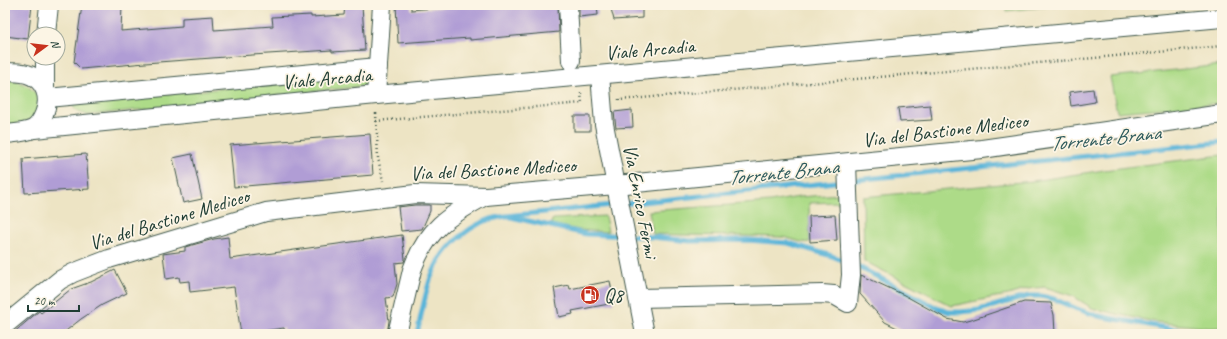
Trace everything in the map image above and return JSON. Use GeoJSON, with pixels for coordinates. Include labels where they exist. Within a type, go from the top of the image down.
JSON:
{"type":"FeatureCollection","features":[{"type":"Feature","properties":{"kind":"street"},"geometry":{"type":"LineString","coordinates":[[47,26],[49,5]]}},
{"type":"Feature","properties":{"kind":"street"},"geometry":{"type":"LineString","coordinates":[[376,103],[382,5]]}},
{"type":"Feature","properties":{"kind":"street"},"geometry":{"type":"LineString","coordinates":[[568,5],[571,61]]}},
{"type":"Feature","properties":{"kind":"street","name":"Viale Arcadia"},"geometry":{"type":"LineString","coordinates":[[34,129],[81,123],[376,103],[600,75],[1222,18]]}},
{"type":"Feature","properties":{"kind":"street"},"geometry":{"type":"LineString","coordinates":[[5,134],[34,129],[41,120],[45,111],[47,95],[45,66]]}},
{"type":"Feature","properties":{"kind":"street"},"geometry":{"type":"LineString","coordinates":[[47,95],[378,67]]}},
{"type":"Feature","properties":{"kind":"street"},"geometry":{"type":"LineString","coordinates":[[5,72],[33,76],[40,81],[47,95],[81,123]]}},
{"type":"Feature","properties":{"kind":"street","name":"Via Enrico Fermi"},"geometry":{"type":"LineString","coordinates":[[600,75],[604,124],[645,334]]}},
{"type":"Feature","properties":{"kind":"street","name":"Via del Bastione Mediceo"},"geometry":{"type":"LineString","coordinates":[[5,325],[60,280],[73,273],[109,259],[266,212],[429,194],[486,196],[617,189],[848,167],[1222,114]]}},
{"type":"Feature","properties":{"kind":"street"},"geometry":{"type":"LineString","coordinates":[[638,298],[822,294],[834,295],[848,303],[851,275],[851,255],[848,167]]}},
{"type":"Feature","properties":{"kind":"street"},"geometry":{"type":"LineString","coordinates":[[397,334],[412,270],[425,244],[440,224],[448,217],[486,196]]}},
{"type":"Feature","properties":{"kind":"path"},"geometry":{"type":"LineString","coordinates":[[619,95],[619,100],[1222,46]]}},
{"type":"Feature","properties":{"kind":"path"},"geometry":{"type":"LineString","coordinates":[[376,121],[582,103],[581,93]]}},
{"type":"Feature","properties":{"kind":"path"},"geometry":{"type":"LineString","coordinates":[[376,103],[378,158],[386,198]]}},
{"type":"Feature","properties":{"kind":"green space"},"geometry":{"type":"Polygon","coordinates":[[[1005,5],[1062,5],[1006,11],[1005,5]]]}},
{"type":"Feature","properties":{"kind":"green space"},"geometry":{"type":"Polygon","coordinates":[[[1222,65],[1222,103],[1117,112],[1110,77],[1222,65]]]}},
{"type":"Feature","properties":{"kind":"green space"},"geometry":{"type":"Polygon","coordinates":[[[374,74],[370,84],[366,86],[88,115],[80,113],[76,110],[72,103],[374,74]]]}},
{"type":"Feature","properties":{"kind":"green space"},"geometry":{"type":"Polygon","coordinates":[[[5,79],[22,83],[31,88],[38,97],[41,102],[32,119],[16,125],[5,126],[5,79]]]}},
{"type":"Feature","properties":{"kind":"green space"},"geometry":{"type":"Polygon","coordinates":[[[1222,155],[1222,327],[1211,328],[1156,322],[1117,314],[1092,308],[1073,296],[1045,287],[1027,289],[1008,295],[952,306],[864,261],[863,197],[1033,181],[1104,170],[1222,155]]]}},
{"type":"Feature","properties":{"kind":"green space"},"geometry":{"type":"Polygon","coordinates":[[[840,194],[842,202],[809,203],[810,242],[784,237],[653,234],[649,211],[770,202],[799,197],[840,194]]]}},
{"type":"Feature","properties":{"kind":"green space"},"geometry":{"type":"Polygon","coordinates":[[[605,216],[608,232],[579,230],[551,224],[552,220],[554,219],[605,216]]]}},
{"type":"Feature","properties":{"kind":"building"},"geometry":{"type":"Polygon","coordinates":[[[5,5],[32,5],[30,26],[26,26],[26,39],[5,36],[5,5]]]}},
{"type":"Feature","properties":{"kind":"building"},"geometry":{"type":"Polygon","coordinates":[[[82,5],[122,5],[121,31],[182,26],[182,18],[213,16],[214,30],[273,26],[272,17],[344,15],[345,5],[362,5],[365,50],[332,52],[332,50],[252,55],[81,69],[74,62],[82,5]]]}},
{"type":"Feature","properties":{"kind":"building"},"geometry":{"type":"Polygon","coordinates":[[[396,5],[411,5],[411,10],[486,5],[558,5],[559,32],[470,40],[470,38],[398,43],[396,5]]]}},
{"type":"Feature","properties":{"kind":"building"},"geometry":{"type":"Polygon","coordinates":[[[579,5],[597,5],[598,15],[579,17],[579,5]]]}},
{"type":"Feature","properties":{"kind":"building"},"geometry":{"type":"Polygon","coordinates":[[[610,5],[642,5],[642,18],[614,20],[610,5]]]}},
{"type":"Feature","properties":{"kind":"building"},"geometry":{"type":"Polygon","coordinates":[[[1093,89],[1095,102],[1071,106],[1069,92],[1093,89]]]}},
{"type":"Feature","properties":{"kind":"building"},"geometry":{"type":"Polygon","coordinates":[[[930,105],[932,120],[900,122],[898,108],[930,105]]]}},
{"type":"Feature","properties":{"kind":"building"},"geometry":{"type":"Polygon","coordinates":[[[632,110],[633,127],[616,128],[614,112],[632,110]]]}},
{"type":"Feature","properties":{"kind":"building"},"geometry":{"type":"Polygon","coordinates":[[[574,116],[590,116],[590,131],[574,131],[574,116]]]}},
{"type":"Feature","properties":{"kind":"building"},"geometry":{"type":"Polygon","coordinates":[[[370,134],[373,175],[234,187],[230,145],[370,134]]]}},
{"type":"Feature","properties":{"kind":"building"},"geometry":{"type":"Polygon","coordinates":[[[86,154],[89,189],[25,193],[23,159],[86,154]]]}},
{"type":"Feature","properties":{"kind":"building"},"geometry":{"type":"Polygon","coordinates":[[[192,154],[202,199],[183,203],[173,158],[192,154]]]}},
{"type":"Feature","properties":{"kind":"building"},"geometry":{"type":"Polygon","coordinates":[[[430,205],[430,211],[422,229],[401,231],[398,207],[430,205]]]}},
{"type":"Feature","properties":{"kind":"building"},"geometry":{"type":"Polygon","coordinates":[[[835,215],[837,240],[810,242],[809,216],[835,215]]]}},
{"type":"Feature","properties":{"kind":"building"},"geometry":{"type":"Polygon","coordinates":[[[402,235],[405,259],[404,262],[395,263],[397,284],[393,297],[386,298],[389,321],[387,334],[285,334],[284,328],[241,334],[234,287],[190,292],[189,281],[180,282],[179,277],[166,279],[163,254],[185,251],[185,247],[214,239],[228,237],[230,259],[402,235]]]}},
{"type":"Feature","properties":{"kind":"building"},"geometry":{"type":"Polygon","coordinates":[[[115,270],[127,293],[102,305],[62,334],[12,334],[39,311],[41,313],[71,289],[91,282],[115,270]]]}},
{"type":"Feature","properties":{"kind":"building"},"geometry":{"type":"Polygon","coordinates":[[[861,275],[904,295],[947,319],[963,322],[1024,302],[1051,303],[1054,315],[1055,334],[909,334],[885,322],[860,294],[861,275]]]}},
{"type":"Feature","properties":{"kind":"building"},"geometry":{"type":"Polygon","coordinates":[[[610,281],[614,303],[572,311],[573,314],[559,317],[554,288],[569,285],[570,289],[610,281]]]}},
{"type":"Feature","properties":{"kind":"waterway","name":"Torrente Brana"},"geometry":{"type":"LineString","coordinates":[[417,334],[431,277],[447,250],[470,229],[495,218],[1222,142]]}},
{"type":"Feature","properties":{"kind":"waterway"},"geometry":{"type":"LineString","coordinates":[[511,217],[586,234],[652,237],[690,241],[747,240],[788,243],[847,262]]}},
{"type":"Feature","properties":{"kind":"waterway"},"geometry":{"type":"LineString","coordinates":[[855,265],[937,308],[949,312],[979,310],[1029,296],[1041,296],[1054,299],[1098,316],[1201,334]]}},
{"type":"Feature","properties":{"kind":"place","name":"Q8"},"geometry":{"type":"Point","coordinates":[590,295]}}]}
